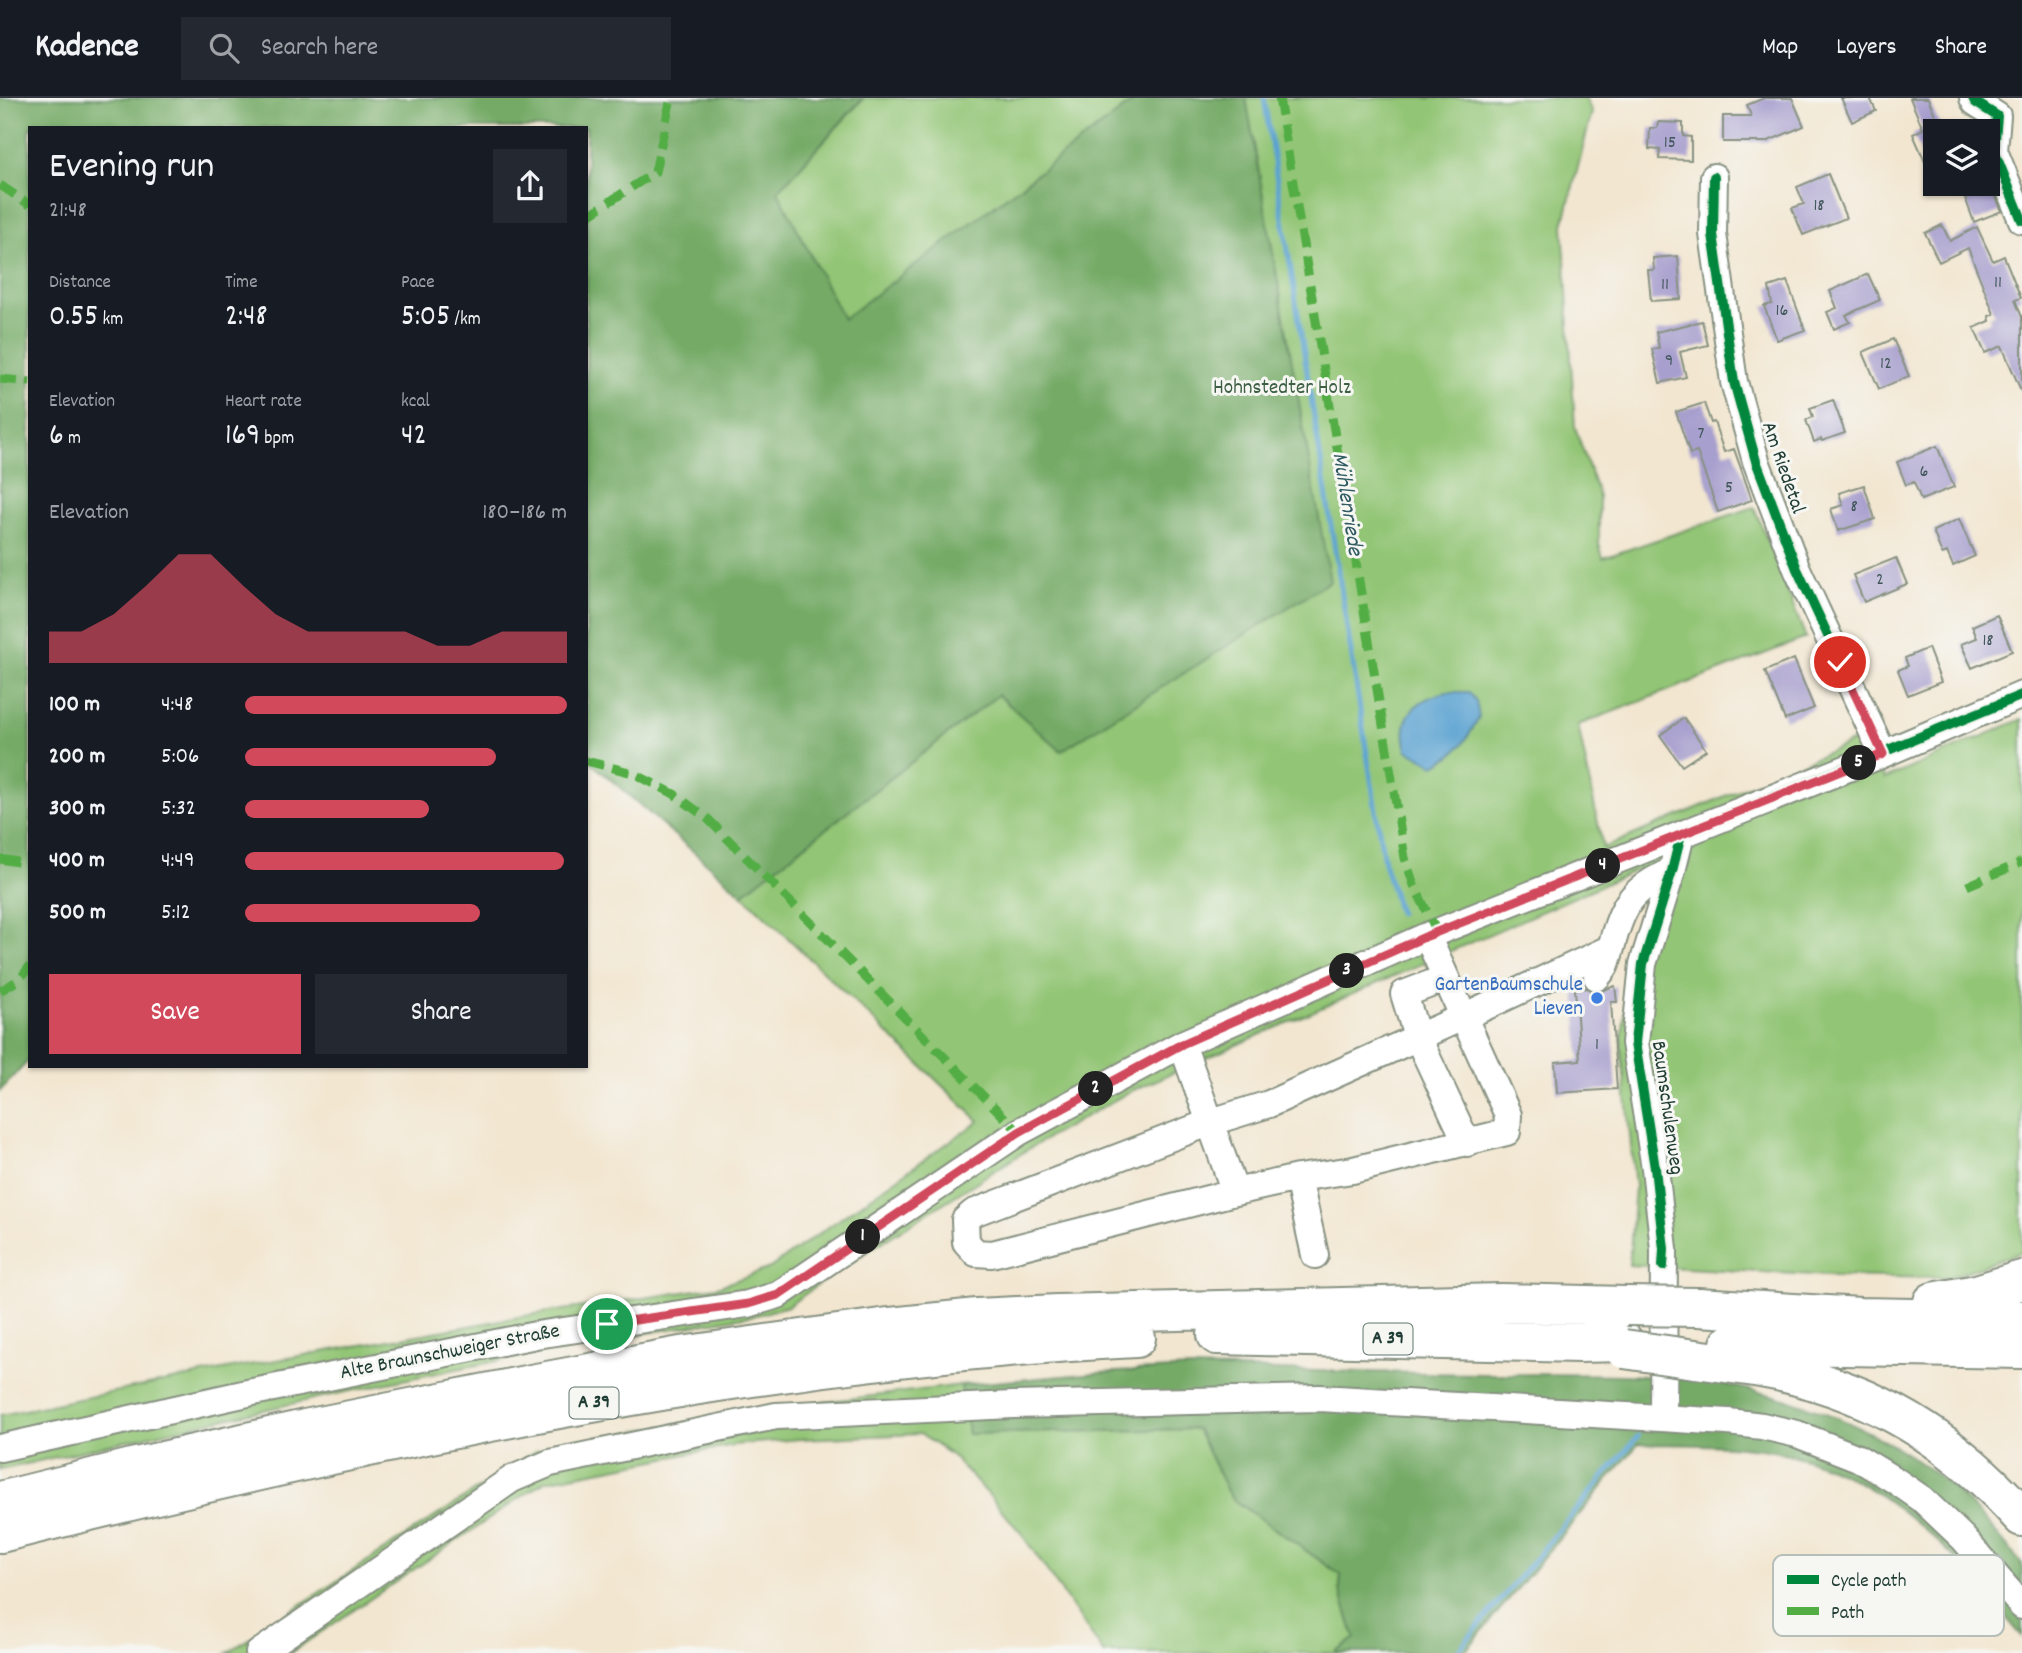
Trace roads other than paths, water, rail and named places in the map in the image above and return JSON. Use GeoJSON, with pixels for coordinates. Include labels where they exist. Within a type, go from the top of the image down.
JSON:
{"type":"FeatureCollection","features":[{"type":"Feature","properties":{"kind":"highway"},"geometry":{"type":"LineString","coordinates":[[1860,1317],[1977,1294],[2022,1280]]}},
{"type":"Feature","properties":{"kind":"highway","name":"A 39"},"geometry":{"type":"LineString","coordinates":[[0,1501],[305,1429],[531,1384],[681,1356],[881,1328],[977,1318],[1501,1303],[1625,1332],[2022,1349]]}},
{"type":"Feature","properties":{"kind":"highway","name":"A 39"},"geometry":{"type":"LineString","coordinates":[[1697,1336],[1860,1317],[2022,1320]]}},
{"type":"Feature","properties":{"kind":"highway"},"geometry":{"type":"LineString","coordinates":[[1625,1332],[1697,1336],[1763,1368],[1800,1377],[1879,1406],[1909,1421],[1964,1459],[1988,1479],[2022,1517]]}},
{"type":"Feature","properties":{"kind":"highway","name":"A 39"},"geometry":{"type":"LineString","coordinates":[[0,1532],[300,1462],[511,1419],[687,1386],[838,1364],[1052,1342],[1198,1335],[1579,1343],[1625,1332]]}},
{"type":"Feature","properties":{"kind":"street"},"geometry":{"type":"LineString","coordinates":[[1973,98],[1997,116],[1994,151],[2022,220]]}},
{"type":"Feature","properties":{"kind":"street","name":"Am Riedetal"},"geometry":{"type":"LineString","coordinates":[[1714,177],[1713,234],[1734,382],[1756,461],[1797,569],[1883,754]]}},
{"type":"Feature","properties":{"kind":"street","name":"Alte Braunschweiger Straße"},"geometry":{"type":"LineString","coordinates":[[0,1448],[243,1394],[537,1335],[765,1300],[778,1295],[1019,1132],[1182,1044],[1427,936],[1883,754],[2022,695]]}},
{"type":"Feature","properties":{"kind":"street","name":"Baumschulenweg"},"geometry":{"type":"LineString","coordinates":[[1663,1418],[1664,1249],[1655,1168],[1635,1043],[1643,964],[1681,835]]}},
{"type":"Feature","properties":{"kind":"street"},"geometry":{"type":"LineString","coordinates":[[1597,977],[1608,964],[1611,948],[1629,900],[1649,881],[1672,871]]}},
{"type":"Feature","properties":{"kind":"street"},"geometry":{"type":"LineString","coordinates":[[1427,936],[1464,1017],[1508,1115],[1507,1132],[1353,1170],[1298,1178],[1236,1192],[992,1254],[976,1253],[966,1242],[965,1220],[973,1213],[1211,1122],[1269,1104],[1464,1017],[1611,948]]}},
{"type":"Feature","properties":{"kind":"street"},"geometry":{"type":"LineString","coordinates":[[1446,978],[1404,994],[1417,1036],[1467,1143]]}},
{"type":"Feature","properties":{"kind":"street"},"geometry":{"type":"LineString","coordinates":[[1182,1044],[1236,1192]]}},
{"type":"Feature","properties":{"kind":"street"},"geometry":{"type":"LineString","coordinates":[[1298,1178],[1315,1255]]}},
{"type":"Feature","properties":{"kind":"street"},"geometry":{"type":"LineString","coordinates":[[259,1653],[512,1479],[550,1463],[776,1416],[1013,1405],[1320,1398],[1762,1426],[1797,1434],[1858,1458],[1896,1481],[1940,1515],[1978,1555]]}},
{"type":"Feature","properties":{"kind":"street"},"geometry":{"type":"LineString","coordinates":[[2004,1585],[2022,1606]]}},
{"type":"Feature","properties":{"kind":"water"},"geometry":{"type":"Polygon","coordinates":[[[1446,692],[1469,692],[1476,701],[1479,717],[1461,746],[1434,765],[1407,750],[1405,728],[1407,719],[1417,705],[1446,692]]]}},
{"type":"Feature","properties":{"kind":"waterway","name":"Mühlenriede"},"geometry":{"type":"LineString","coordinates":[[1264,98],[1384,862],[1399,913]]}},
{"type":"Feature","properties":{"kind":"waterway"},"geometry":{"type":"LineString","coordinates":[[1456,1653],[1638,1436]]}},
{"type":"Feature","properties":{"kind":"place","name":"GartenBaumschule Lieven"},"geometry":{"type":"Point","coordinates":[1597,998]}},
{"type":"Feature","properties":{"kind":"park label","name":"Hohnstedter Holz"},"geometry":{"type":"Point","coordinates":[1282,389]}}]}
